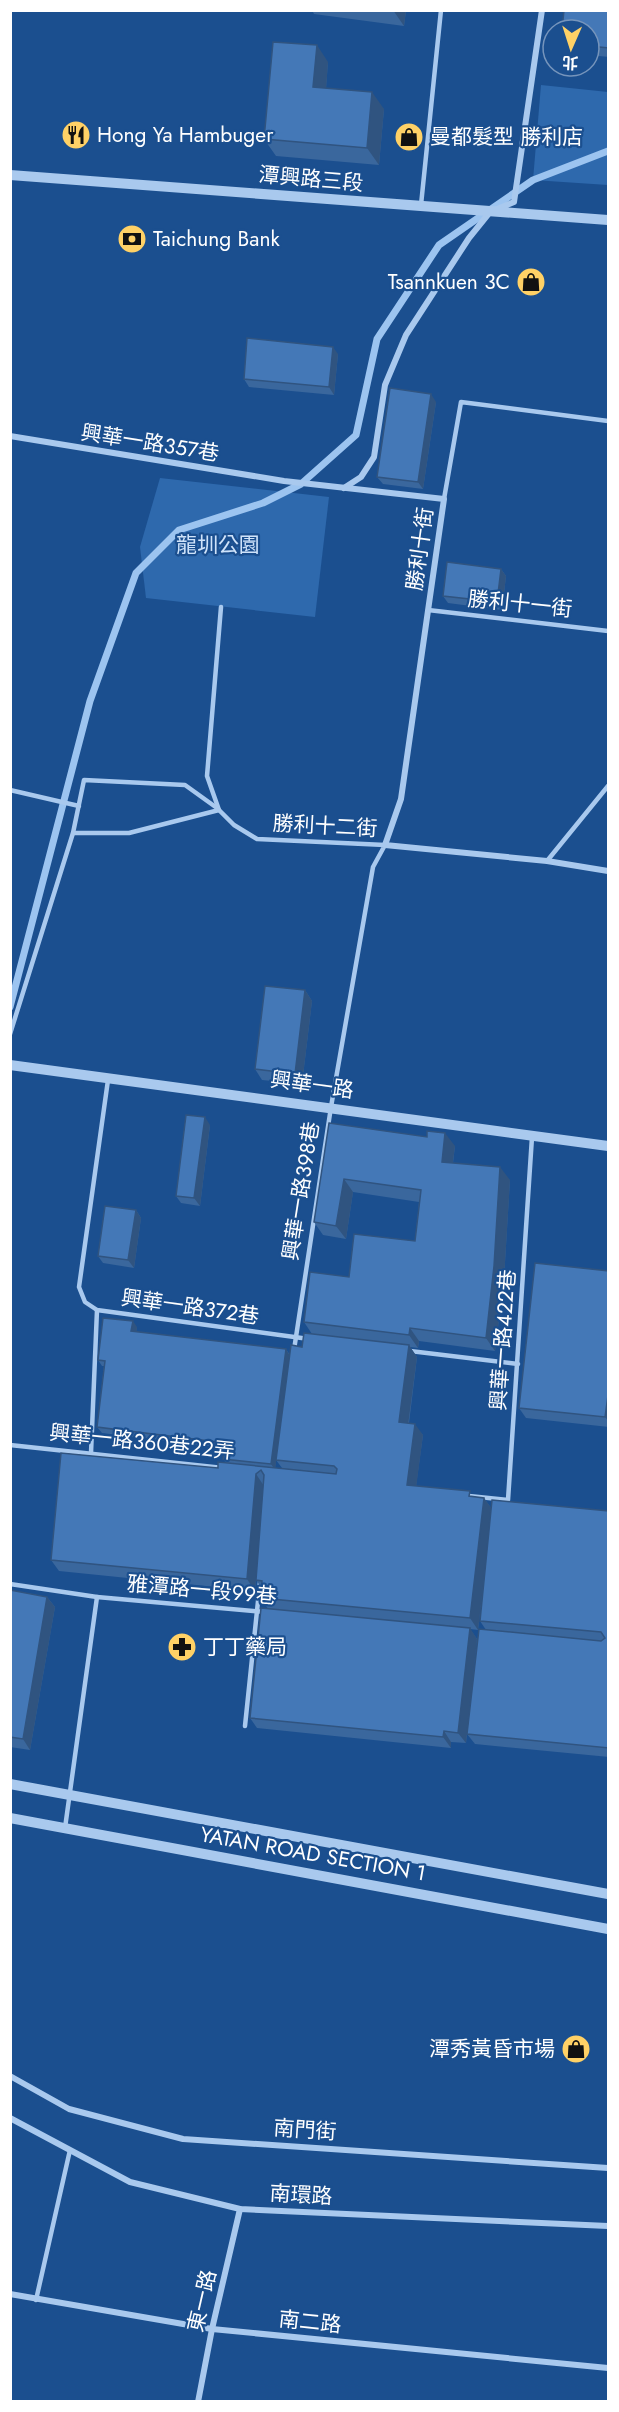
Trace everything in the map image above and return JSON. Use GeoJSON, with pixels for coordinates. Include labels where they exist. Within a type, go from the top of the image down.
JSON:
{"type":"FeatureCollection","features":[{"type":"Feature","properties":{"kind":"street"},"geometry":{"type":"LineString","coordinates":[[343,488],[361,477],[374,457],[385,385],[406,335],[469,238],[490,212],[514,202],[542,10]]}},
{"type":"Feature","properties":{"kind":"street","name":"潭興路三段"},"geometry":{"type":"LineString","coordinates":[[10,175],[609,220]]}},
{"type":"Feature","properties":{"kind":"street","name":"興華一路357巷"},"geometry":{"type":"LineString","coordinates":[[10,436],[284,481],[343,488]]}},
{"type":"Feature","properties":{"kind":"street"},"geometry":{"type":"LineString","coordinates":[[343,488],[444,499]]}},
{"type":"Feature","properties":{"kind":"street","name":"勝利十街"},"geometry":{"type":"LineString","coordinates":[[385,845],[401,799],[444,499]]}},
{"type":"Feature","properties":{"kind":"street","name":"勝利十二街"},"geometry":{"type":"LineString","coordinates":[[385,845],[548,861],[609,871]]}},
{"type":"Feature","properties":{"kind":"street","name":"興華一路"},"geometry":{"type":"LineString","coordinates":[[10,1065],[609,1146]]}},
{"type":"Feature","properties":{"kind":"street","name":"YATAN ROAD SECTION 1"},"geometry":{"type":"LineString","coordinates":[[10,1784],[609,1894]]}},
{"type":"Feature","properties":{"kind":"street","name":"YATAN ROAD SECTION 1"},"geometry":{"type":"LineString","coordinates":[[10,1818],[609,1929]]}},
{"type":"Feature","properties":{"kind":"street","name":"南門街"},"geometry":{"type":"LineString","coordinates":[[10,2076],[69,2109],[183,2139],[609,2168]]}},
{"type":"Feature","properties":{"kind":"street","name":"南環路"},"geometry":{"type":"LineString","coordinates":[[10,2118],[130,2182],[240,2209],[609,2226]]}},
{"type":"Feature","properties":{"kind":"street","name":"東一路"},"geometry":{"type":"LineString","coordinates":[[198,2402],[212,2329],[240,2209]]}},
{"type":"Feature","properties":{"kind":"street","name":"南二路"},"geometry":{"type":"LineString","coordinates":[[10,2294],[212,2329],[609,2368]]}},
{"type":"Feature","properties":{"kind":"lane"},"geometry":{"type":"LineString","coordinates":[[420,207],[441,10]]}},
{"type":"Feature","properties":{"kind":"lane","name":"勝利十街"},"geometry":{"type":"LineString","coordinates":[[444,499],[461,402],[609,422]]}},
{"type":"Feature","properties":{"kind":"lane","name":"勝利十二街"},"geometry":{"type":"LineString","coordinates":[[221,607],[207,776],[219,810],[234,825],[257,839],[385,845]]}},
{"type":"Feature","properties":{"kind":"lane","name":"勝利十一街"},"geometry":{"type":"LineString","coordinates":[[428,610],[609,631]]}},
{"type":"Feature","properties":{"kind":"lane"},"geometry":{"type":"LineString","coordinates":[[10,1034],[73,833],[84,780],[185,785],[219,810]]}},
{"type":"Feature","properties":{"kind":"lane"},"geometry":{"type":"LineString","coordinates":[[548,861],[609,786]]}},
{"type":"Feature","properties":{"kind":"lane"},"geometry":{"type":"LineString","coordinates":[[10,790],[79,806]]}},
{"type":"Feature","properties":{"kind":"lane"},"geometry":{"type":"LineString","coordinates":[[73,833],[129,833],[219,810]]}},
{"type":"Feature","properties":{"kind":"lane","name":"興華一路398巷"},"geometry":{"type":"LineString","coordinates":[[293,1361],[331,1107],[373,867],[385,845]]}},
{"type":"Feature","properties":{"kind":"lane","name":"興華一路372巷"},"geometry":{"type":"LineString","coordinates":[[108,1077],[79,1287],[85,1302],[97,1310],[319,1341]]}},
{"type":"Feature","properties":{"kind":"lane","name":"興華一路422巷"},"geometry":{"type":"LineString","coordinates":[[462,1495],[508,1500],[532,1135]]}},
{"type":"Feature","properties":{"kind":"lane"},"geometry":{"type":"LineString","coordinates":[[91,1453],[97,1310]]}},
{"type":"Feature","properties":{"kind":"lane"},"geometry":{"type":"LineString","coordinates":[[401,1350],[518,1364]]}},
{"type":"Feature","properties":{"kind":"lane","name":"興華一路360巷22弄"},"geometry":{"type":"LineString","coordinates":[[10,1445],[232,1469]]}},
{"type":"Feature","properties":{"kind":"lane"},"geometry":{"type":"LineString","coordinates":[[245,1726],[261,1577]]}},
{"type":"Feature","properties":{"kind":"lane"},"geometry":{"type":"LineString","coordinates":[[10,1584],[97,1597]]}},
{"type":"Feature","properties":{"kind":"lane","name":"雅潭路一段99巷"},"geometry":{"type":"LineString","coordinates":[[65,1828],[97,1597],[270,1612]]}},
{"type":"Feature","properties":{"kind":"lane"},"geometry":{"type":"LineString","coordinates":[[36,2300],[70,2150]]}},
{"type":"Feature","properties":{"kind":"green space"},"geometry":{"type":"Polygon","coordinates":[[[541,85],[608,92],[608,185],[533,180],[541,85]]]}},
{"type":"Feature","properties":{"kind":"green space","name":"龍圳公園"},"geometry":{"type":"Polygon","coordinates":[[[160,478],[329,497],[315,617],[146,598],[140,547],[160,478]]]}},
{"type":"Feature","properties":{"kind":"building"},"geometry":{"type":"Polygon","coordinates":[[[564,10],[609,10],[609,48],[601,47],[601,18],[563,18],[564,10]]]}},
{"type":"Feature","properties":{"kind":"building"},"geometry":{"type":"Polygon","coordinates":[[[273,42],[317,45],[313,87],[372,92],[367,148],[264,139],[273,42]]]}},
{"type":"Feature","properties":{"kind":"building"},"geometry":{"type":"Polygon","coordinates":[[[247,338],[333,347],[329,387],[244,379],[247,338]]]}},
{"type":"Feature","properties":{"kind":"building"},"geometry":{"type":"Polygon","coordinates":[[[390,388],[431,394],[418,482],[377,477],[390,388]]]}},
{"type":"Feature","properties":{"kind":"building"},"geometry":{"type":"Polygon","coordinates":[[[447,562],[501,569],[497,602],[443,596],[447,562]]]}},
{"type":"Feature","properties":{"kind":"building"},"geometry":{"type":"Polygon","coordinates":[[[265,986],[305,990],[295,1074],[255,1069],[265,986]]]}},
{"type":"Feature","properties":{"kind":"building"},"geometry":{"type":"Polygon","coordinates":[[[186,1115],[205,1117],[194,1198],[176,1196],[186,1115]]]}},
{"type":"Feature","properties":{"kind":"building"},"geometry":{"type":"Polygon","coordinates":[[[329,1123],[427,1137],[427,1131],[445,1133],[442,1162],[500,1167],[494,1266],[486,1338],[410,1328],[409,1335],[304,1322],[310,1272],[349,1277],[354,1234],[415,1241],[421,1190],[344,1179],[336,1226],[314,1222],[329,1123]]]}},
{"type":"Feature","properties":{"kind":"building"},"geometry":{"type":"Polygon","coordinates":[[[105,1206],[136,1210],[128,1260],[98,1256],[105,1206]]]}},
{"type":"Feature","properties":{"kind":"building"},"geometry":{"type":"Polygon","coordinates":[[[535,1263],[609,1271],[609,1388],[605,1417],[519,1408],[535,1263]]]}},
{"type":"Feature","properties":{"kind":"building"},"geometry":{"type":"Polygon","coordinates":[[[103,1318],[133,1321],[131,1331],[286,1349],[271,1464],[223,1459],[225,1443],[97,1427],[105,1361],[98,1360],[103,1318]]]}},
{"type":"Feature","properties":{"kind":"building"},"geometry":{"type":"Polygon","coordinates":[[[304,1333],[409,1345],[399,1422],[415,1424],[407,1485],[470,1491],[469,1496],[484,1498],[470,1618],[261,1598],[262,1581],[256,1580],[264,1475],[261,1470],[256,1474],[247,1579],[51,1560],[61,1453],[218,1468],[218,1462],[336,1474],[337,1469],[334,1466],[276,1460],[291,1345],[302,1347],[304,1333]]]}},
{"type":"Feature","properties":{"kind":"building"},"geometry":{"type":"Polygon","coordinates":[[[492,1500],[609,1511],[609,1748],[467,1734],[479,1629],[601,1641],[605,1638],[601,1632],[480,1621],[492,1500]]]}},
{"type":"Feature","properties":{"kind":"building"},"geometry":{"type":"Polygon","coordinates":[[[10,1590],[47,1597],[23,1739],[10,1737],[10,1590]]]}},
{"type":"Feature","properties":{"kind":"building"},"geometry":{"type":"Polygon","coordinates":[[[261,1608],[470,1628],[458,1733],[444,1731],[443,1737],[250,1718],[261,1608]]]}},
{"type":"Feature","properties":{"kind":"waterway"},"geometry":{"type":"LineString","coordinates":[[10,1007],[90,701],[136,573],[179,530],[263,503],[301,484],[356,435],[377,339],[439,245],[533,180],[608,151]]}},
{"type":"Feature","properties":{"kind":"place","name":"Hong Ya Hambuger"},"geometry":{"type":"Point","coordinates":[76,135]}},
{"type":"Feature","properties":{"kind":"place","name":"曼都髮型 勝利店"},"geometry":{"type":"Point","coordinates":[409,137]}},
{"type":"Feature","properties":{"kind":"place","name":"Taichung Bank"},"geometry":{"type":"Point","coordinates":[132,239]}},
{"type":"Feature","properties":{"kind":"place","name":"Tsannkuen 3C"},"geometry":{"type":"Point","coordinates":[531,282]}},
{"type":"Feature","properties":{"kind":"place","name":"丁丁藥局"},"geometry":{"type":"Point","coordinates":[182,1647]}},
{"type":"Feature","properties":{"kind":"place","name":"潭秀黃昏市場"},"geometry":{"type":"Point","coordinates":[576,2049]}}]}
